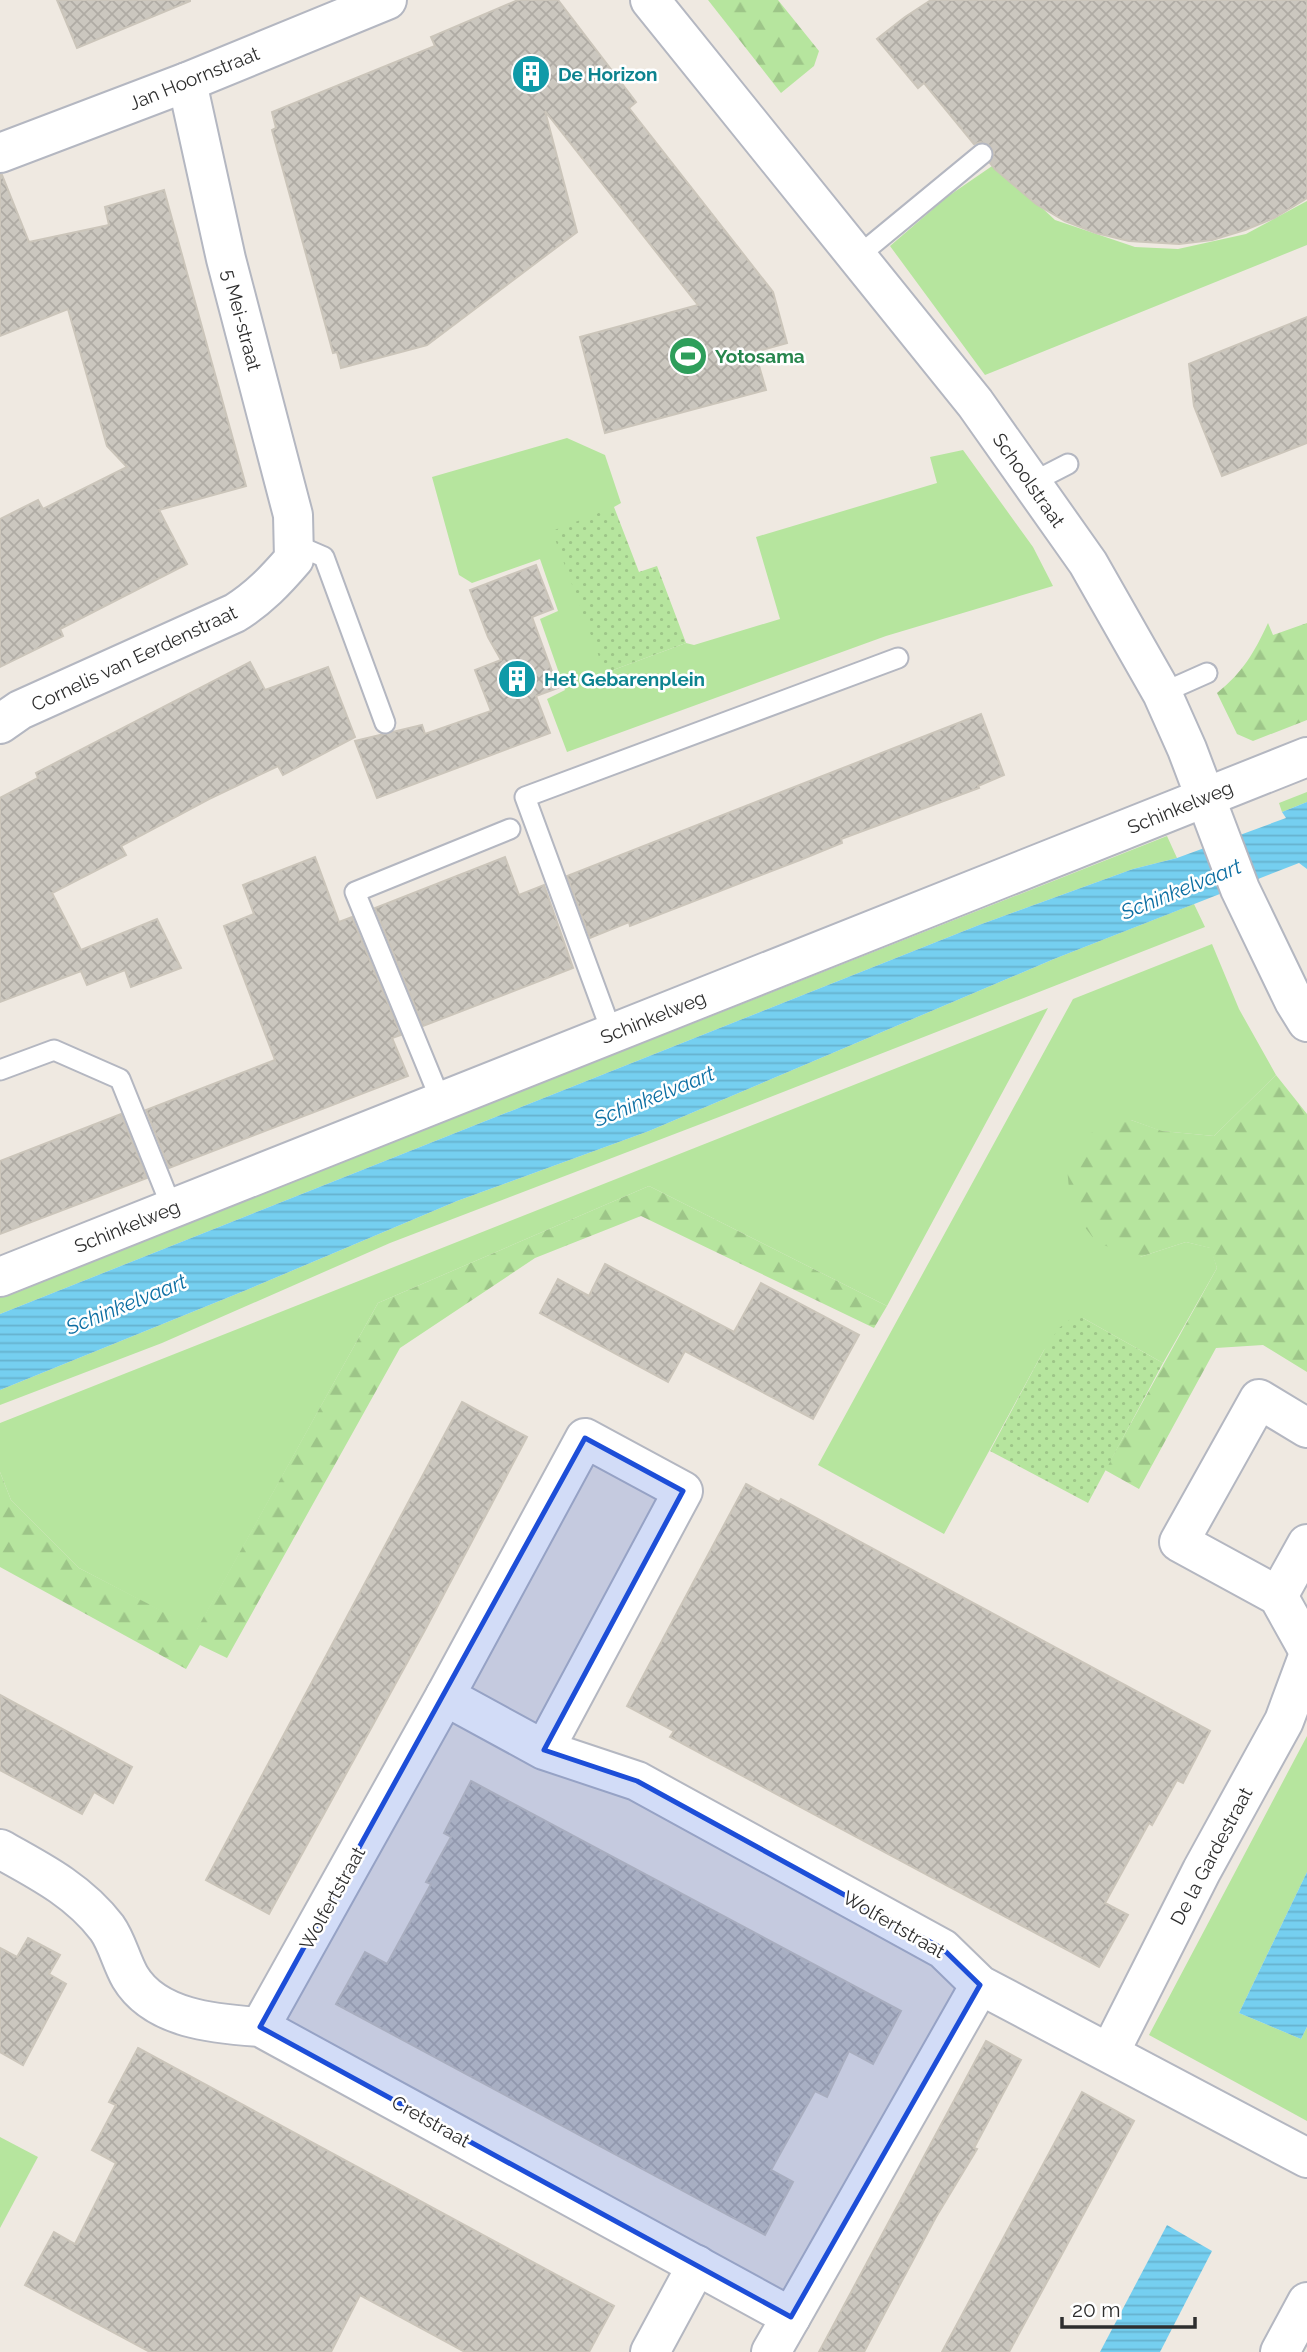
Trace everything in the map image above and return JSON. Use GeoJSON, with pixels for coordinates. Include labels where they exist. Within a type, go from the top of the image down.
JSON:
{"type":"FeatureCollection","features":[{"type":"Feature","properties":{"kind":"street","name":"Jan Hoornstraat"},"geometry":{"type":"LineString","coordinates":[[0,153],[187,82],[387,0]]}},
{"type":"Feature","properties":{"kind":"street","name":"Schoolstraat"},"geometry":{"type":"LineString","coordinates":[[650,0],[975,403],[1088,563],[1162,693],[1254,921],[1307,1022]]}},
{"type":"Feature","properties":{"kind":"street","name":"5 Mei-straat"},"geometry":{"type":"LineString","coordinates":[[187,82],[226,259],[293,515],[294,551]]}},
{"type":"Feature","properties":{"kind":"street","name":"Cornelis van Eerdenstraat"},"geometry":{"type":"LineString","coordinates":[[0,724],[20,710],[235,613],[253,602],[273,584],[294,551]]}},
{"type":"Feature","properties":{"kind":"street","name":"Schinkelweg"},"geometry":{"type":"LineString","coordinates":[[0,1277],[612,1033],[1211,814],[1307,757]]}},
{"type":"Feature","properties":{"kind":"street"},"geometry":{"type":"LineString","coordinates":[[1307,1428],[1259,1399],[1179,1542],[1278,1596],[1307,1648]]}},
{"type":"Feature","properties":{"kind":"street","name":"Wolfertstraat"},"geometry":{"type":"LineString","coordinates":[[260,2027],[445,1696],[584,1438],[683,1491],[544,1750]]}},
{"type":"Feature","properties":{"kind":"street"},"geometry":{"type":"LineString","coordinates":[[1278,1596],[1307,1544]]}},
{"type":"Feature","properties":{"kind":"street","name":"De la Gardestraat"},"geometry":{"type":"LineString","coordinates":[[1110,2052],[1202,1870],[1284,1721],[1307,1659]]}},
{"type":"Feature","properties":{"kind":"street","name":"Wolfertstraat"},"geometry":{"type":"LineString","coordinates":[[445,1696],[544,1750],[637,1781],[943,1948],[980,1985],[1307,2158]]}},
{"type":"Feature","properties":{"kind":"street","name":"Cretstraat"},"geometry":{"type":"LineString","coordinates":[[0,1849],[76,1893],[108,1930],[131,1978],[143,1994],[156,2004],[213,2024],[260,2027],[791,2316]]}},
{"type":"Feature","properties":{"kind":"street"},"geometry":{"type":"LineString","coordinates":[[771,2352],[980,1985]]}},
{"type":"Feature","properties":{"kind":"street"},"geometry":{"type":"LineString","coordinates":[[650,2352],[697,2265]]}},
{"type":"Feature","properties":{"kind":"street"},"geometry":{"type":"LineString","coordinates":[[1280,2352],[1307,2302]]}},
{"type":"Feature","properties":{"kind":"lane"},"geometry":{"type":"LineString","coordinates":[[857,257],[982,154]]}},
{"type":"Feature","properties":{"kind":"lane"},"geometry":{"type":"LineString","coordinates":[[1031,482],[1068,464]]}},
{"type":"Feature","properties":{"kind":"lane"},"geometry":{"type":"LineString","coordinates":[[294,551],[324,557],[385,723]]}},
{"type":"Feature","properties":{"kind":"lane"},"geometry":{"type":"LineString","coordinates":[[612,1033],[525,797],[898,658]]}},
{"type":"Feature","properties":{"kind":"lane"},"geometry":{"type":"LineString","coordinates":[[1162,693],[1207,673]]}},
{"type":"Feature","properties":{"kind":"lane"},"geometry":{"type":"LineString","coordinates":[[441,1101],[355,892],[510,829]]}},
{"type":"Feature","properties":{"kind":"lane"},"geometry":{"type":"LineString","coordinates":[[0,1070],[54,1050],[120,1079],[172,1208]]}},
{"type":"Feature","properties":{"kind":"highlighted area"},"geometry":{"type":"Polygon","coordinates":[[[585,1438],[683,1491],[544,1750],[637,1781],[943,1949],[980,1985],[791,2317],[260,2027],[585,1438]]]}},
{"type":"Feature","properties":{"kind":"green space"},"geometry":{"type":"Polygon","coordinates":[[[708,0],[778,0],[819,51],[814,66],[781,93],[708,0]]]}},
{"type":"Feature","properties":{"kind":"green space"},"geometry":{"type":"Polygon","coordinates":[[[995,164],[1055,220],[1135,247],[1178,249],[1246,234],[1307,201],[1307,245],[985,375],[890,246],[947,197],[995,164]]]}},
{"type":"Feature","properties":{"kind":"green space"},"geometry":{"type":"Polygon","coordinates":[[[567,438],[605,455],[621,503],[614,507],[605,673],[686,643],[694,645],[780,619],[756,537],[937,483],[930,457],[963,450],[1033,547],[1053,586],[886,636],[567,752],[547,699],[565,690],[540,619],[558,611],[540,559],[472,583],[459,575],[432,477],[567,438]]]}},
{"type":"Feature","properties":{"kind":"green space"},"geometry":{"type":"Polygon","coordinates":[[[614,507],[639,572],[657,566],[686,643],[605,673],[552,531],[614,507]]]}},
{"type":"Feature","properties":{"kind":"green space"},"geometry":{"type":"Polygon","coordinates":[[[1268,623],[1273,635],[1307,623],[1307,720],[1253,741],[1237,734],[1217,693],[1247,661],[1268,623]]]}},
{"type":"Feature","properties":{"kind":"green space"},"geometry":{"type":"Polygon","coordinates":[[[1307,792],[1307,802],[1282,812],[1279,803],[1307,792]]]}},
{"type":"Feature","properties":{"kind":"green space"},"geometry":{"type":"Polygon","coordinates":[[[1167,836],[1177,858],[1133,869],[979,925],[0,1314],[0,1297],[1167,836]]]}},
{"type":"Feature","properties":{"kind":"green space"},"geometry":{"type":"Polygon","coordinates":[[[1194,904],[1205,927],[390,1243],[162,1343],[0,1405],[0,1390],[457,1201],[649,1131],[1054,959],[1194,904]]]}},
{"type":"Feature","properties":{"kind":"green space"},"geometry":{"type":"Polygon","coordinates":[[[1212,944],[1239,1009],[1276,1075],[1214,1136],[1161,1131],[1131,1120],[1140,1257],[1186,1242],[1211,1248],[1217,1268],[1163,1363],[1083,1318],[1044,1350],[944,1534],[818,1465],[1073,999],[1212,944]]]}},
{"type":"Feature","properties":{"kind":"green space"},"geometry":{"type":"Polygon","coordinates":[[[1048,1008],[887,1306],[649,1186],[378,1303],[197,1630],[79,1568],[11,1500],[0,1472],[0,1423],[1048,1008]]]}},
{"type":"Feature","properties":{"kind":"green space"},"geometry":{"type":"Polygon","coordinates":[[[1276,1075],[1307,1114],[1307,1372],[1263,1345],[1216,1348],[1139,1489],[1105,1470],[1217,1268],[1210,1248],[1186,1242],[1140,1257],[1097,1243],[1071,1209],[1067,1168],[1084,1135],[1131,1120],[1162,1131],[1214,1136],[1276,1075]]]}},
{"type":"Feature","properties":{"kind":"green space"},"geometry":{"type":"Polygon","coordinates":[[[649,1186],[887,1306],[874,1328],[641,1216],[535,1258],[400,1348],[227,1658],[200,1645],[186,1669],[0,1567],[0,1472],[11,1500],[79,1568],[197,1629],[378,1303],[649,1186]]]}},
{"type":"Feature","properties":{"kind":"green space"},"geometry":{"type":"Polygon","coordinates":[[[1072,1318],[1083,1318],[1163,1363],[1088,1503],[990,1451],[1044,1350],[1059,1328],[1072,1318]]]}},
{"type":"Feature","properties":{"kind":"green space"},"geometry":{"type":"Polygon","coordinates":[[[1307,1736],[1307,1872],[1239,2013],[1301,2039],[1307,2027],[1307,2121],[1149,2035],[1307,1736]]]}},
{"type":"Feature","properties":{"kind":"green space"},"geometry":{"type":"Polygon","coordinates":[[[0,2137],[38,2157],[0,2228],[0,2137]]]}},
{"type":"Feature","properties":{"kind":"water","name":"Schinkelvaart"},"geometry":{"type":"Polygon","coordinates":[[[1307,802],[1307,869],[1299,863],[1054,959],[649,1131],[457,1201],[0,1390],[0,1314],[979,925],[1133,869],[1177,858],[1286,818],[1282,812],[1307,802]]]}},
{"type":"Feature","properties":{"kind":"water"},"geometry":{"type":"Polygon","coordinates":[[[1307,1872],[1307,2027],[1301,2039],[1239,2013],[1307,1872]]]}},
{"type":"Feature","properties":{"kind":"water"},"geometry":{"type":"Polygon","coordinates":[[[1167,2225],[1212,2251],[1160,2352],[1100,2352],[1167,2225]]]}},
{"type":"Feature","properties":{"kind":"building"},"geometry":{"type":"Polygon","coordinates":[[[57,0],[190,0],[190,1],[77,48],[57,0]]]}},
{"type":"Feature","properties":{"kind":"building"},"geometry":{"type":"Polygon","coordinates":[[[518,0],[558,0],[636,102],[629,108],[773,292],[787,343],[755,352],[766,390],[605,433],[580,337],[698,305],[545,111],[577,232],[427,345],[341,368],[337,352],[333,353],[272,130],[276,128],[272,112],[435,46],[431,37],[518,0]]]}},
{"type":"Feature","properties":{"kind":"building"},"geometry":{"type":"Polygon","coordinates":[[[931,0],[1307,0],[1307,198],[1274,218],[1245,230],[1212,240],[1179,244],[1129,241],[1096,233],[1065,221],[1036,204],[995,169],[990,163],[994,153],[991,146],[981,142],[974,144],[924,83],[918,88],[877,39],[931,0]]]}},
{"type":"Feature","properties":{"kind":"building"},"geometry":{"type":"Polygon","coordinates":[[[0,175],[29,242],[109,225],[105,207],[164,190],[246,486],[159,510],[187,564],[60,629],[63,636],[0,667],[0,519],[38,500],[43,509],[127,467],[107,446],[68,309],[0,336],[0,175]]]}},
{"type":"Feature","properties":{"kind":"building"},"geometry":{"type":"Polygon","coordinates":[[[1307,317],[1307,443],[1222,476],[1194,406],[1189,364],[1307,317]]]}},
{"type":"Feature","properties":{"kind":"building","name":"Het Gebarenplein"},"geometry":{"type":"Polygon","coordinates":[[[536,565],[553,609],[532,617],[558,688],[536,696],[550,733],[377,798],[355,741],[422,725],[425,734],[491,711],[475,670],[501,660],[488,637],[470,590],[536,565]]]}},
{"type":"Feature","properties":{"kind":"building"},"geometry":{"type":"Polygon","coordinates":[[[250,662],[265,690],[328,667],[355,737],[283,775],[278,766],[209,799],[121,846],[126,855],[52,893],[81,950],[157,919],[181,968],[131,987],[125,970],[87,985],[81,971],[0,1002],[0,798],[38,778],[36,773],[250,662]]]}},
{"type":"Feature","properties":{"kind":"building"},"geometry":{"type":"Polygon","coordinates":[[[981,714],[1004,775],[978,786],[979,788],[841,839],[842,843],[800,860],[630,926],[629,922],[590,938],[567,876],[981,714]]]}},
{"type":"Feature","properties":{"kind":"building"},"geometry":{"type":"Polygon","coordinates":[[[315,857],[339,922],[352,917],[401,1035],[392,1038],[408,1076],[169,1168],[146,1110],[275,1060],[224,926],[254,914],[243,885],[315,857]]]}},
{"type":"Feature","properties":{"kind":"building"},"geometry":{"type":"Polygon","coordinates":[[[505,857],[519,895],[544,885],[573,968],[423,1026],[375,908],[505,857]]]}},
{"type":"Feature","properties":{"kind":"building"},"geometry":{"type":"Polygon","coordinates":[[[121,1114],[147,1178],[0,1234],[0,1161],[121,1114]]]}},
{"type":"Feature","properties":{"kind":"building"},"geometry":{"type":"Polygon","coordinates":[[[605,1264],[734,1332],[761,1283],[859,1335],[813,1419],[685,1351],[668,1382],[540,1313],[558,1279],[589,1296],[605,1264]]]}},
{"type":"Feature","properties":{"kind":"building"},"geometry":{"type":"Polygon","coordinates":[[[462,1402],[527,1437],[425,1630],[269,1914],[206,1880],[462,1402]]]}},
{"type":"Feature","properties":{"kind":"building"},"geometry":{"type":"Polygon","coordinates":[[[746,1484],[779,1502],[781,1499],[1210,1731],[1183,1783],[1177,1780],[1152,1825],[1149,1823],[1105,1903],[1128,1915],[1099,1967],[670,1737],[674,1731],[627,1706],[746,1484]]]}},
{"type":"Feature","properties":{"kind":"building"},"geometry":{"type":"Polygon","coordinates":[[[0,1695],[132,1767],[113,1803],[94,1792],[82,1814],[0,1770],[0,1695]]]}},
{"type":"Feature","properties":{"kind":"building"},"geometry":{"type":"Polygon","coordinates":[[[471,1781],[901,2011],[873,2064],[849,2051],[827,2097],[815,2091],[771,2170],[793,2182],[765,2235],[336,2004],[365,1952],[387,1964],[431,1884],[426,1882],[451,1837],[444,1833],[471,1781]]]}},
{"type":"Feature","properties":{"kind":"building"},"geometry":{"type":"Polygon","coordinates":[[[28,1938],[60,1955],[49,1974],[66,1984],[23,2065],[0,2052],[0,1948],[17,1957],[28,1938]]]}},
{"type":"Feature","properties":{"kind":"building"},"geometry":{"type":"Polygon","coordinates":[[[986,2041],[1021,2060],[974,2148],[977,2149],[936,2217],[864,2352],[819,2352],[986,2041]]]}},
{"type":"Feature","properties":{"kind":"building"},"geometry":{"type":"Polygon","coordinates":[[[138,2048],[614,2306],[589,2352],[465,2352],[360,2295],[331,2352],[150,2352],[25,2285],[54,2232],[75,2244],[116,2163],[92,2150],[116,2105],[109,2102],[138,2048]]]}},
{"type":"Feature","properties":{"kind":"building"},"geometry":{"type":"Polygon","coordinates":[[[1082,2092],[1134,2121],[1009,2352],[942,2352],[1082,2092]]]}},
{"type":"Feature","properties":{"kind":"place","name":"De Horizon"},"geometry":{"type":"Point","coordinates":[531,74]}},
{"type":"Feature","properties":{"kind":"place","name":"Yotosama"},"geometry":{"type":"Point","coordinates":[688,356]}},
{"type":"Feature","properties":{"kind":"place","name":"Het Gebarenplein"},"geometry":{"type":"Point","coordinates":[517,679]}}]}
